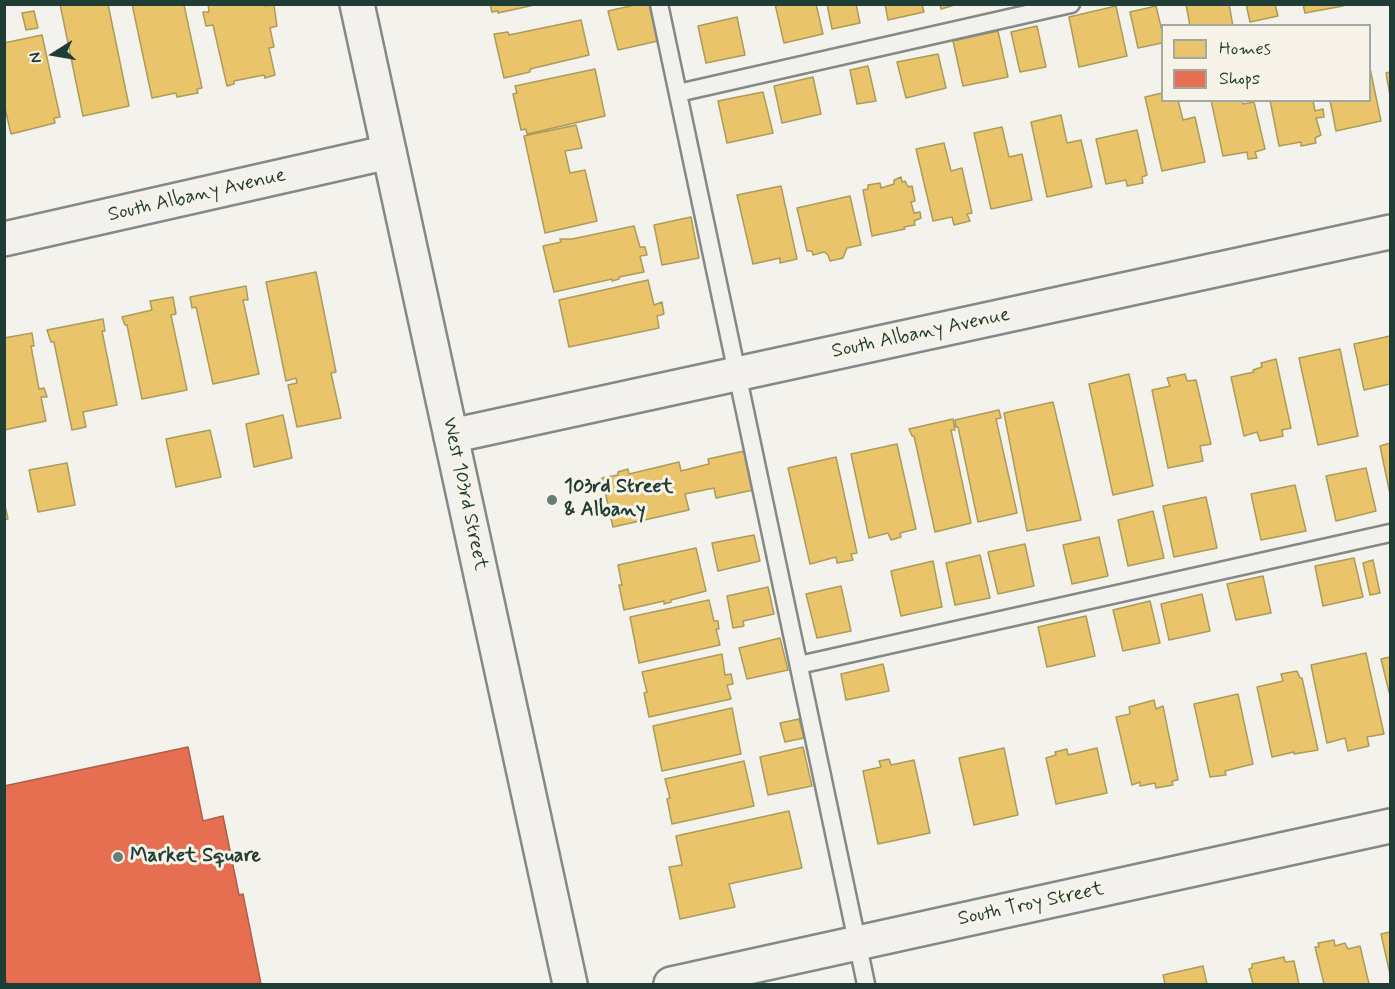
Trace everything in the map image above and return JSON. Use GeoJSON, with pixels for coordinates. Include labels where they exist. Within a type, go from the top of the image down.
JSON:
{"type":"FeatureCollection","features":[{"type":"Feature","properties":{"kind":"street","name":"West 103rd Street"},"geometry":{"type":"LineString","coordinates":[[357,4],[570,984]]}},
{"type":"Feature","properties":{"kind":"street","name":"South Albany Avenue"},"geometry":{"type":"LineString","coordinates":[[4,239],[389,152]]}},
{"type":"Feature","properties":{"kind":"street","name":"South Albany Avenue"},"geometry":{"type":"LineString","coordinates":[[451,436],[1390,232]]}},
{"type":"Feature","properties":{"kind":"street","name":"South Troy Street"},"geometry":{"type":"LineString","coordinates":[[671,984],[1390,825]]}},
{"type":"Feature","properties":{"kind":"lane"},"geometry":{"type":"LineString","coordinates":[[659,4],[866,984]]}},
{"type":"Feature","properties":{"kind":"lane"},"geometry":{"type":"LineString","coordinates":[[678,93],[1071,4]]}},
{"type":"Feature","properties":{"kind":"lane"},"geometry":{"type":"LineString","coordinates":[[799,665],[1390,533]]}},
{"type":"Feature","properties":{"kind":"building: Homes"},"geometry":{"type":"Polygon","coordinates":[[[60,4],[108,4],[129,106],[83,116],[60,4]]]}},
{"type":"Feature","properties":{"kind":"building: Homes"},"geometry":{"type":"Polygon","coordinates":[[[132,4],[184,5],[202,88],[197,89],[198,93],[177,97],[176,93],[152,98],[132,4]]]}},
{"type":"Feature","properties":{"kind":"building: Homes"},"geometry":{"type":"Polygon","coordinates":[[[208,4],[274,5],[277,26],[270,28],[274,47],[269,48],[275,75],[234,81],[234,84],[227,86],[213,25],[206,26],[203,12],[209,12],[208,4]]]}},
{"type":"Feature","properties":{"kind":"building: Homes"},"geometry":{"type":"Polygon","coordinates":[[[490,4],[539,4],[498,13],[498,11],[492,12],[490,4]]]}},
{"type":"Feature","properties":{"kind":"building: Homes"},"geometry":{"type":"Polygon","coordinates":[[[639,4],[651,4],[658,41],[618,50],[608,11],[639,4]]]}},
{"type":"Feature","properties":{"kind":"building: Homes"},"geometry":{"type":"Polygon","coordinates":[[[775,4],[816,4],[823,34],[784,43],[775,4]]]}},
{"type":"Feature","properties":{"kind":"building: Homes"},"geometry":{"type":"Polygon","coordinates":[[[827,4],[856,4],[860,23],[832,29],[827,4]]]}},
{"type":"Feature","properties":{"kind":"building: Homes"},"geometry":{"type":"Polygon","coordinates":[[[885,4],[922,4],[924,12],[888,20],[885,4]]]}},
{"type":"Feature","properties":{"kind":"building: Homes"},"geometry":{"type":"Polygon","coordinates":[[[940,4],[958,4],[941,9],[940,4]]]}},
{"type":"Feature","properties":{"kind":"building: Homes"},"geometry":{"type":"Polygon","coordinates":[[[1186,4],[1229,4],[1233,24],[1190,24],[1186,4]]]}},
{"type":"Feature","properties":{"kind":"building: Homes"},"geometry":{"type":"Polygon","coordinates":[[[1246,4],[1275,4],[1278,16],[1250,22],[1246,4]]]}},
{"type":"Feature","properties":{"kind":"building: Homes"},"geometry":{"type":"Polygon","coordinates":[[[1303,4],[1342,4],[1343,6],[1305,13],[1303,4]]]}},
{"type":"Feature","properties":{"kind":"building: Homes"},"geometry":{"type":"Polygon","coordinates":[[[1116,6],[1127,56],[1079,67],[1069,17],[1116,6]]]}},
{"type":"Feature","properties":{"kind":"building: Homes"},"geometry":{"type":"Polygon","coordinates":[[[1156,6],[1161,27],[1161,43],[1138,48],[1130,12],[1156,6]]]}},
{"type":"Feature","properties":{"kind":"building: Homes"},"geometry":{"type":"Polygon","coordinates":[[[34,11],[38,28],[26,30],[22,13],[34,11]]]}},
{"type":"Feature","properties":{"kind":"building: Homes"},"geometry":{"type":"Polygon","coordinates":[[[737,17],[745,55],[706,63],[698,26],[737,17]]]}},
{"type":"Feature","properties":{"kind":"building: Homes"},"geometry":{"type":"Polygon","coordinates":[[[581,20],[589,55],[530,69],[530,72],[504,78],[494,34],[508,32],[509,35],[581,20]]]}},
{"type":"Feature","properties":{"kind":"building: Homes"},"geometry":{"type":"Polygon","coordinates":[[[1037,26],[1046,67],[1020,72],[1011,32],[1037,26]]]}},
{"type":"Feature","properties":{"kind":"building: Homes"},"geometry":{"type":"Polygon","coordinates":[[[998,31],[1008,77],[963,86],[953,41],[998,31]]]}},
{"type":"Feature","properties":{"kind":"building: Homes"},"geometry":{"type":"Polygon","coordinates":[[[42,35],[60,117],[54,118],[55,123],[11,134],[4,104],[4,43],[42,35]]]}},
{"type":"Feature","properties":{"kind":"building: Homes"},"geometry":{"type":"Polygon","coordinates":[[[938,54],[946,88],[906,98],[897,62],[938,54]]]}},
{"type":"Feature","properties":{"kind":"building: Homes"},"geometry":{"type":"Polygon","coordinates":[[[868,66],[876,101],[857,104],[850,70],[868,66]]]}},
{"type":"Feature","properties":{"kind":"building: Homes"},"geometry":{"type":"Polygon","coordinates":[[[595,69],[605,116],[527,134],[526,129],[521,130],[513,94],[517,93],[515,86],[595,69]]]}},
{"type":"Feature","properties":{"kind":"building: Homes"},"geometry":{"type":"Polygon","coordinates":[[[1390,72],[1390,95],[1386,73],[1390,72]]]}},
{"type":"Feature","properties":{"kind":"building: Homes"},"geometry":{"type":"Polygon","coordinates":[[[1371,73],[1381,121],[1336,131],[1330,102],[1371,102],[1371,73]]]}},
{"type":"Feature","properties":{"kind":"building: Homes"},"geometry":{"type":"Polygon","coordinates":[[[813,77],[821,114],[782,123],[774,86],[813,77]]]}},
{"type":"Feature","properties":{"kind":"building: Homes"},"geometry":{"type":"Polygon","coordinates":[[[763,92],[773,133],[727,143],[718,101],[763,92]]]}},
{"type":"Feature","properties":{"kind":"building: Homes"},"geometry":{"type":"Polygon","coordinates":[[[1161,93],[1161,102],[1178,102],[1183,120],[1195,117],[1205,162],[1162,171],[1145,97],[1161,93]]]}},
{"type":"Feature","properties":{"kind":"building: Homes"},"geometry":{"type":"Polygon","coordinates":[[[1211,102],[1242,102],[1243,104],[1254,102],[1265,149],[1255,152],[1257,158],[1248,159],[1247,152],[1223,156],[1211,102]]]}},
{"type":"Feature","properties":{"kind":"building: Homes"},"geometry":{"type":"Polygon","coordinates":[[[1270,102],[1313,102],[1315,111],[1323,109],[1324,117],[1316,118],[1321,135],[1315,138],[1316,143],[1301,146],[1301,142],[1279,146],[1270,102]]]}},
{"type":"Feature","properties":{"kind":"building: Homes"},"geometry":{"type":"Polygon","coordinates":[[[1061,115],[1067,143],[1081,140],[1092,187],[1047,197],[1031,122],[1061,115]]]}},
{"type":"Feature","properties":{"kind":"building: Homes"},"geometry":{"type":"Polygon","coordinates":[[[576,125],[582,148],[565,151],[570,173],[585,170],[597,221],[545,233],[524,136],[576,125]]]}},
{"type":"Feature","properties":{"kind":"building: Homes"},"geometry":{"type":"Polygon","coordinates":[[[1002,127],[1009,157],[1022,154],[1032,200],[991,209],[974,133],[1002,127]]]}},
{"type":"Feature","properties":{"kind":"building: Homes"},"geometry":{"type":"Polygon","coordinates":[[[1137,130],[1147,175],[1142,177],[1143,183],[1127,186],[1126,180],[1106,184],[1096,139],[1137,130]]]}},
{"type":"Feature","properties":{"kind":"building: Homes"},"geometry":{"type":"Polygon","coordinates":[[[944,143],[951,171],[962,168],[972,213],[967,214],[970,221],[954,225],[952,217],[933,221],[916,149],[944,143]]]}},
{"type":"Feature","properties":{"kind":"building: Homes"},"geometry":{"type":"Polygon","coordinates":[[[901,177],[902,182],[905,181],[908,187],[912,186],[915,201],[911,202],[914,213],[920,212],[921,218],[914,221],[915,225],[904,227],[905,229],[872,236],[863,190],[868,189],[868,185],[880,183],[881,188],[894,184],[894,180],[901,177]]]}},
{"type":"Feature","properties":{"kind":"building: Homes"},"geometry":{"type":"Polygon","coordinates":[[[781,186],[797,259],[780,263],[780,258],[753,264],[737,195],[781,186]]]}},
{"type":"Feature","properties":{"kind":"building: Homes"},"geometry":{"type":"Polygon","coordinates":[[[850,196],[861,245],[847,248],[843,258],[830,261],[824,252],[813,255],[812,251],[807,251],[797,208],[850,196]]]}},
{"type":"Feature","properties":{"kind":"building: Homes"},"geometry":{"type":"Polygon","coordinates":[[[691,217],[699,258],[662,265],[654,225],[691,217]]]}},
{"type":"Feature","properties":{"kind":"building: Homes"},"geometry":{"type":"Polygon","coordinates":[[[634,226],[640,247],[645,247],[647,255],[640,256],[644,272],[619,277],[612,281],[612,279],[554,292],[543,246],[561,242],[560,239],[572,239],[634,226]]]}},
{"type":"Feature","properties":{"kind":"building: Homes"},"geometry":{"type":"Polygon","coordinates":[[[316,272],[336,372],[331,373],[341,418],[297,427],[288,385],[297,383],[296,378],[286,381],[266,282],[316,272]]]}},
{"type":"Feature","properties":{"kind":"building: Homes"},"geometry":{"type":"Polygon","coordinates":[[[648,280],[654,305],[662,302],[664,314],[657,316],[659,328],[569,347],[559,300],[648,280]]]}},
{"type":"Feature","properties":{"kind":"building: Homes"},"geometry":{"type":"Polygon","coordinates":[[[246,286],[248,300],[243,300],[259,374],[213,384],[196,307],[192,308],[190,297],[246,286]]]}},
{"type":"Feature","properties":{"kind":"building: Homes"},"geometry":{"type":"Polygon","coordinates":[[[173,297],[176,314],[171,315],[187,390],[142,399],[127,325],[122,317],[152,310],[150,301],[173,297]]]}},
{"type":"Feature","properties":{"kind":"building: Homes"},"geometry":{"type":"Polygon","coordinates":[[[103,319],[105,331],[102,331],[117,405],[83,412],[86,427],[72,430],[54,342],[51,342],[47,330],[103,319]]]}},
{"type":"Feature","properties":{"kind":"building: Homes"},"geometry":{"type":"Polygon","coordinates":[[[32,333],[34,346],[31,346],[39,389],[44,388],[47,397],[41,397],[46,421],[4,430],[4,338],[32,333]]]}},
{"type":"Feature","properties":{"kind":"building: Homes"},"geometry":{"type":"Polygon","coordinates":[[[1390,336],[1390,384],[1364,390],[1354,344],[1390,336]]]}},
{"type":"Feature","properties":{"kind":"building: Homes"},"geometry":{"type":"Polygon","coordinates":[[[1340,349],[1358,436],[1318,445],[1299,358],[1340,349]]]}},
{"type":"Feature","properties":{"kind":"building: Homes"},"geometry":{"type":"Polygon","coordinates":[[[1276,359],[1291,428],[1282,430],[1283,436],[1260,441],[1257,432],[1244,436],[1231,377],[1254,372],[1253,370],[1262,367],[1261,363],[1276,359]]]}},
{"type":"Feature","properties":{"kind":"building: Homes"},"geometry":{"type":"Polygon","coordinates":[[[1129,374],[1153,486],[1113,495],[1089,384],[1129,374]]]}},
{"type":"Feature","properties":{"kind":"building: Homes"},"geometry":{"type":"Polygon","coordinates":[[[1185,374],[1187,381],[1196,380],[1211,444],[1200,446],[1203,461],[1168,468],[1152,390],[1170,386],[1167,378],[1185,374]]]}},
{"type":"Feature","properties":{"kind":"building: Homes"},"geometry":{"type":"Polygon","coordinates":[[[1053,402],[1081,520],[1027,531],[1004,413],[1053,402]]]}},
{"type":"Feature","properties":{"kind":"building: Homes"},"geometry":{"type":"Polygon","coordinates":[[[999,410],[1001,418],[996,419],[1017,513],[978,522],[955,420],[999,410]]]}},
{"type":"Feature","properties":{"kind":"building: Homes"},"geometry":{"type":"Polygon","coordinates":[[[283,415],[292,458],[254,467],[246,424],[283,415]]]}},
{"type":"Feature","properties":{"kind":"building: Homes"},"geometry":{"type":"Polygon","coordinates":[[[953,419],[955,430],[951,430],[971,523],[935,532],[914,436],[909,429],[953,419]]]}},
{"type":"Feature","properties":{"kind":"building: Homes"},"geometry":{"type":"Polygon","coordinates":[[[210,430],[221,477],[176,487],[166,439],[210,430]]]}},
{"type":"Feature","properties":{"kind":"building: Homes"},"geometry":{"type":"Polygon","coordinates":[[[1390,443],[1390,494],[1380,446],[1390,443]]]}},
{"type":"Feature","properties":{"kind":"building: Homes"},"geometry":{"type":"Polygon","coordinates":[[[897,444],[916,529],[900,533],[901,537],[891,540],[888,533],[869,538],[851,454],[897,444]]]}},
{"type":"Feature","properties":{"kind":"building: Homes"},"geometry":{"type":"Polygon","coordinates":[[[744,451],[753,490],[716,498],[714,488],[685,494],[689,510],[613,527],[602,478],[618,475],[618,472],[628,469],[629,474],[679,462],[681,471],[709,464],[708,459],[744,451]]]}},
{"type":"Feature","properties":{"kind":"building: Homes"},"geometry":{"type":"Polygon","coordinates":[[[836,457],[857,553],[851,554],[853,560],[837,563],[836,557],[810,564],[788,468],[836,457]]]}},
{"type":"Feature","properties":{"kind":"building: Homes"},"geometry":{"type":"Polygon","coordinates":[[[67,463],[75,505],[38,512],[29,470],[67,463]]]}},
{"type":"Feature","properties":{"kind":"building: Homes"},"geometry":{"type":"Polygon","coordinates":[[[1366,468],[1376,511],[1336,521],[1326,476],[1366,468]]]}},
{"type":"Feature","properties":{"kind":"building: Homes"},"geometry":{"type":"Polygon","coordinates":[[[1295,485],[1306,531],[1261,540],[1251,494],[1295,485]]]}},
{"type":"Feature","properties":{"kind":"building: Homes"},"geometry":{"type":"Polygon","coordinates":[[[1206,497],[1217,548],[1174,557],[1163,506],[1206,497]]]}},
{"type":"Feature","properties":{"kind":"building: Homes"},"geometry":{"type":"Polygon","coordinates":[[[4,501],[8,519],[4,520],[4,501]]]}},
{"type":"Feature","properties":{"kind":"building: Homes"},"geometry":{"type":"Polygon","coordinates":[[[1153,511],[1164,558],[1128,566],[1118,520],[1153,511]]]}},
{"type":"Feature","properties":{"kind":"building: Homes"},"geometry":{"type":"Polygon","coordinates":[[[754,535],[760,561],[718,571],[712,543],[754,535]]]}},
{"type":"Feature","properties":{"kind":"building: Homes"},"geometry":{"type":"Polygon","coordinates":[[[1099,537],[1108,576],[1072,584],[1063,545],[1099,537]]]}},
{"type":"Feature","properties":{"kind":"building: Homes"},"geometry":{"type":"Polygon","coordinates":[[[1025,544],[1034,586],[998,594],[988,552],[1025,544]]]}},
{"type":"Feature","properties":{"kind":"building: Homes"},"geometry":{"type":"Polygon","coordinates":[[[696,548],[706,591],[664,604],[664,601],[624,610],[618,565],[696,548]]]}},
{"type":"Feature","properties":{"kind":"building: Homes"},"geometry":{"type":"Polygon","coordinates":[[[980,555],[990,598],[955,605],[946,563],[980,555]]]}},
{"type":"Feature","properties":{"kind":"building: Homes"},"geometry":{"type":"Polygon","coordinates":[[[1354,558],[1363,597],[1323,606],[1315,566],[1354,558]]]}},
{"type":"Feature","properties":{"kind":"building: Homes"},"geometry":{"type":"Polygon","coordinates":[[[1373,560],[1380,593],[1370,595],[1363,563],[1373,560]]]}},
{"type":"Feature","properties":{"kind":"building: Homes"},"geometry":{"type":"Polygon","coordinates":[[[933,561],[942,607],[901,616],[891,571],[933,561]]]}},
{"type":"Feature","properties":{"kind":"building: Homes"},"geometry":{"type":"Polygon","coordinates":[[[1263,576],[1271,613],[1236,620],[1227,584],[1263,576]]]}},
{"type":"Feature","properties":{"kind":"building: Homes"},"geometry":{"type":"Polygon","coordinates":[[[841,586],[851,631],[817,638],[806,594],[841,586]]]}},
{"type":"Feature","properties":{"kind":"building: Homes"},"geometry":{"type":"Polygon","coordinates":[[[768,587],[774,614],[743,621],[744,626],[733,628],[727,596],[768,587]]]}},
{"type":"Feature","properties":{"kind":"building: Homes"},"geometry":{"type":"Polygon","coordinates":[[[1202,594],[1210,631],[1169,640],[1161,604],[1202,594]]]}},
{"type":"Feature","properties":{"kind":"building: Homes"},"geometry":{"type":"Polygon","coordinates":[[[709,600],[714,621],[718,621],[719,629],[716,629],[720,645],[639,663],[630,617],[709,600]]]}},
{"type":"Feature","properties":{"kind":"building: Homes"},"geometry":{"type":"Polygon","coordinates":[[[1150,601],[1160,643],[1123,651],[1113,610],[1150,601]]]}},
{"type":"Feature","properties":{"kind":"building: Homes"},"geometry":{"type":"Polygon","coordinates":[[[1086,616],[1095,656],[1047,667],[1038,627],[1086,616]]]}},
{"type":"Feature","properties":{"kind":"building: Homes"},"geometry":{"type":"Polygon","coordinates":[[[780,638],[788,670],[747,679],[739,648],[780,638]]]}},
{"type":"Feature","properties":{"kind":"building: Homes"},"geometry":{"type":"Polygon","coordinates":[[[1366,653],[1384,734],[1367,737],[1369,746],[1348,751],[1345,738],[1327,743],[1311,665],[1366,653]]]}},
{"type":"Feature","properties":{"kind":"building: Homes"},"geometry":{"type":"Polygon","coordinates":[[[722,654],[725,675],[731,674],[733,684],[727,685],[731,699],[649,717],[644,693],[647,692],[642,672],[722,654]]]}},
{"type":"Feature","properties":{"kind":"building: Homes"},"geometry":{"type":"Polygon","coordinates":[[[1390,657],[1390,692],[1389,692],[1381,659],[1390,657]]]}},
{"type":"Feature","properties":{"kind":"building: Homes"},"geometry":{"type":"Polygon","coordinates":[[[883,664],[889,691],[846,700],[841,674],[883,664]]]}},
{"type":"Feature","properties":{"kind":"building: Homes"},"geometry":{"type":"Polygon","coordinates":[[[1297,671],[1302,678],[1318,750],[1272,757],[1257,687],[1283,681],[1281,674],[1297,671]]]}},
{"type":"Feature","properties":{"kind":"building: Homes"},"geometry":{"type":"Polygon","coordinates":[[[1238,694],[1253,764],[1225,771],[1226,775],[1210,777],[1194,704],[1238,694]]]}},
{"type":"Feature","properties":{"kind":"building: Homes"},"geometry":{"type":"Polygon","coordinates":[[[1154,700],[1156,709],[1163,706],[1178,780],[1172,781],[1173,785],[1156,788],[1155,783],[1140,786],[1140,782],[1132,785],[1116,717],[1130,714],[1129,707],[1154,700]]]}},
{"type":"Feature","properties":{"kind":"building: Homes"},"geometry":{"type":"Polygon","coordinates":[[[732,708],[741,754],[662,771],[653,726],[732,708]]]}},
{"type":"Feature","properties":{"kind":"building: Homes"},"geometry":{"type":"Polygon","coordinates":[[[799,719],[804,738],[785,742],[780,723],[799,719]]]}},
{"type":"Feature","properties":{"kind":"building: Homes"},"geometry":{"type":"Polygon","coordinates":[[[803,747],[812,786],[768,795],[760,757],[803,747]]]}},
{"type":"Feature","properties":{"kind":"building: Homes"},"geometry":{"type":"Polygon","coordinates":[[[1004,748],[1018,815],[974,825],[959,758],[1004,748]]]}},
{"type":"Feature","properties":{"kind":"building: Homes"},"geometry":{"type":"Polygon","coordinates":[[[1097,748],[1107,793],[1056,804],[1046,758],[1056,755],[1055,752],[1067,749],[1068,755],[1097,748]]]}},
{"type":"Feature","properties":{"kind":"building: Homes"},"geometry":{"type":"Polygon","coordinates":[[[889,759],[891,765],[914,760],[930,833],[878,844],[863,771],[881,767],[879,761],[889,759]]]}},
{"type":"Feature","properties":{"kind":"building: Homes"},"geometry":{"type":"Polygon","coordinates":[[[744,761],[754,806],[672,824],[667,799],[670,798],[665,779],[744,761]]]}},
{"type":"Feature","properties":{"kind":"building: Homes"},"geometry":{"type":"Polygon","coordinates":[[[789,811],[802,868],[729,884],[735,907],[680,919],[669,867],[682,865],[676,836],[789,811]]]}},
{"type":"Feature","properties":{"kind":"building: Homes"},"geometry":{"type":"Polygon","coordinates":[[[1390,932],[1390,974],[1381,934],[1390,932]]]}},
{"type":"Feature","properties":{"kind":"building: Homes"},"geometry":{"type":"Polygon","coordinates":[[[1334,940],[1335,946],[1345,943],[1348,949],[1360,946],[1369,984],[1324,984],[1315,947],[1319,947],[1318,943],[1334,940]]]}},
{"type":"Feature","properties":{"kind":"building: Homes"},"geometry":{"type":"Polygon","coordinates":[[[1284,957],[1285,962],[1294,961],[1299,984],[1253,984],[1249,969],[1252,968],[1252,964],[1284,957]]]}},
{"type":"Feature","properties":{"kind":"building: Homes"},"geometry":{"type":"Polygon","coordinates":[[[1203,966],[1207,984],[1165,984],[1163,975],[1203,966]]]}},
{"type":"Feature","properties":{"kind":"building: Shops","name":"Market Square"},"geometry":{"type":"Polygon","coordinates":[[[188,747],[203,821],[223,816],[239,895],[243,894],[261,984],[7,984],[4,972],[4,786],[188,747]]]}},
{"type":"Feature","properties":{"kind":"place","name":"103rd Street & Albany"},"geometry":{"type":"Point","coordinates":[552,500]}},
{"type":"Feature","properties":{"kind":"place","name":"Market Square"},"geometry":{"type":"Point","coordinates":[118,857]}}]}
